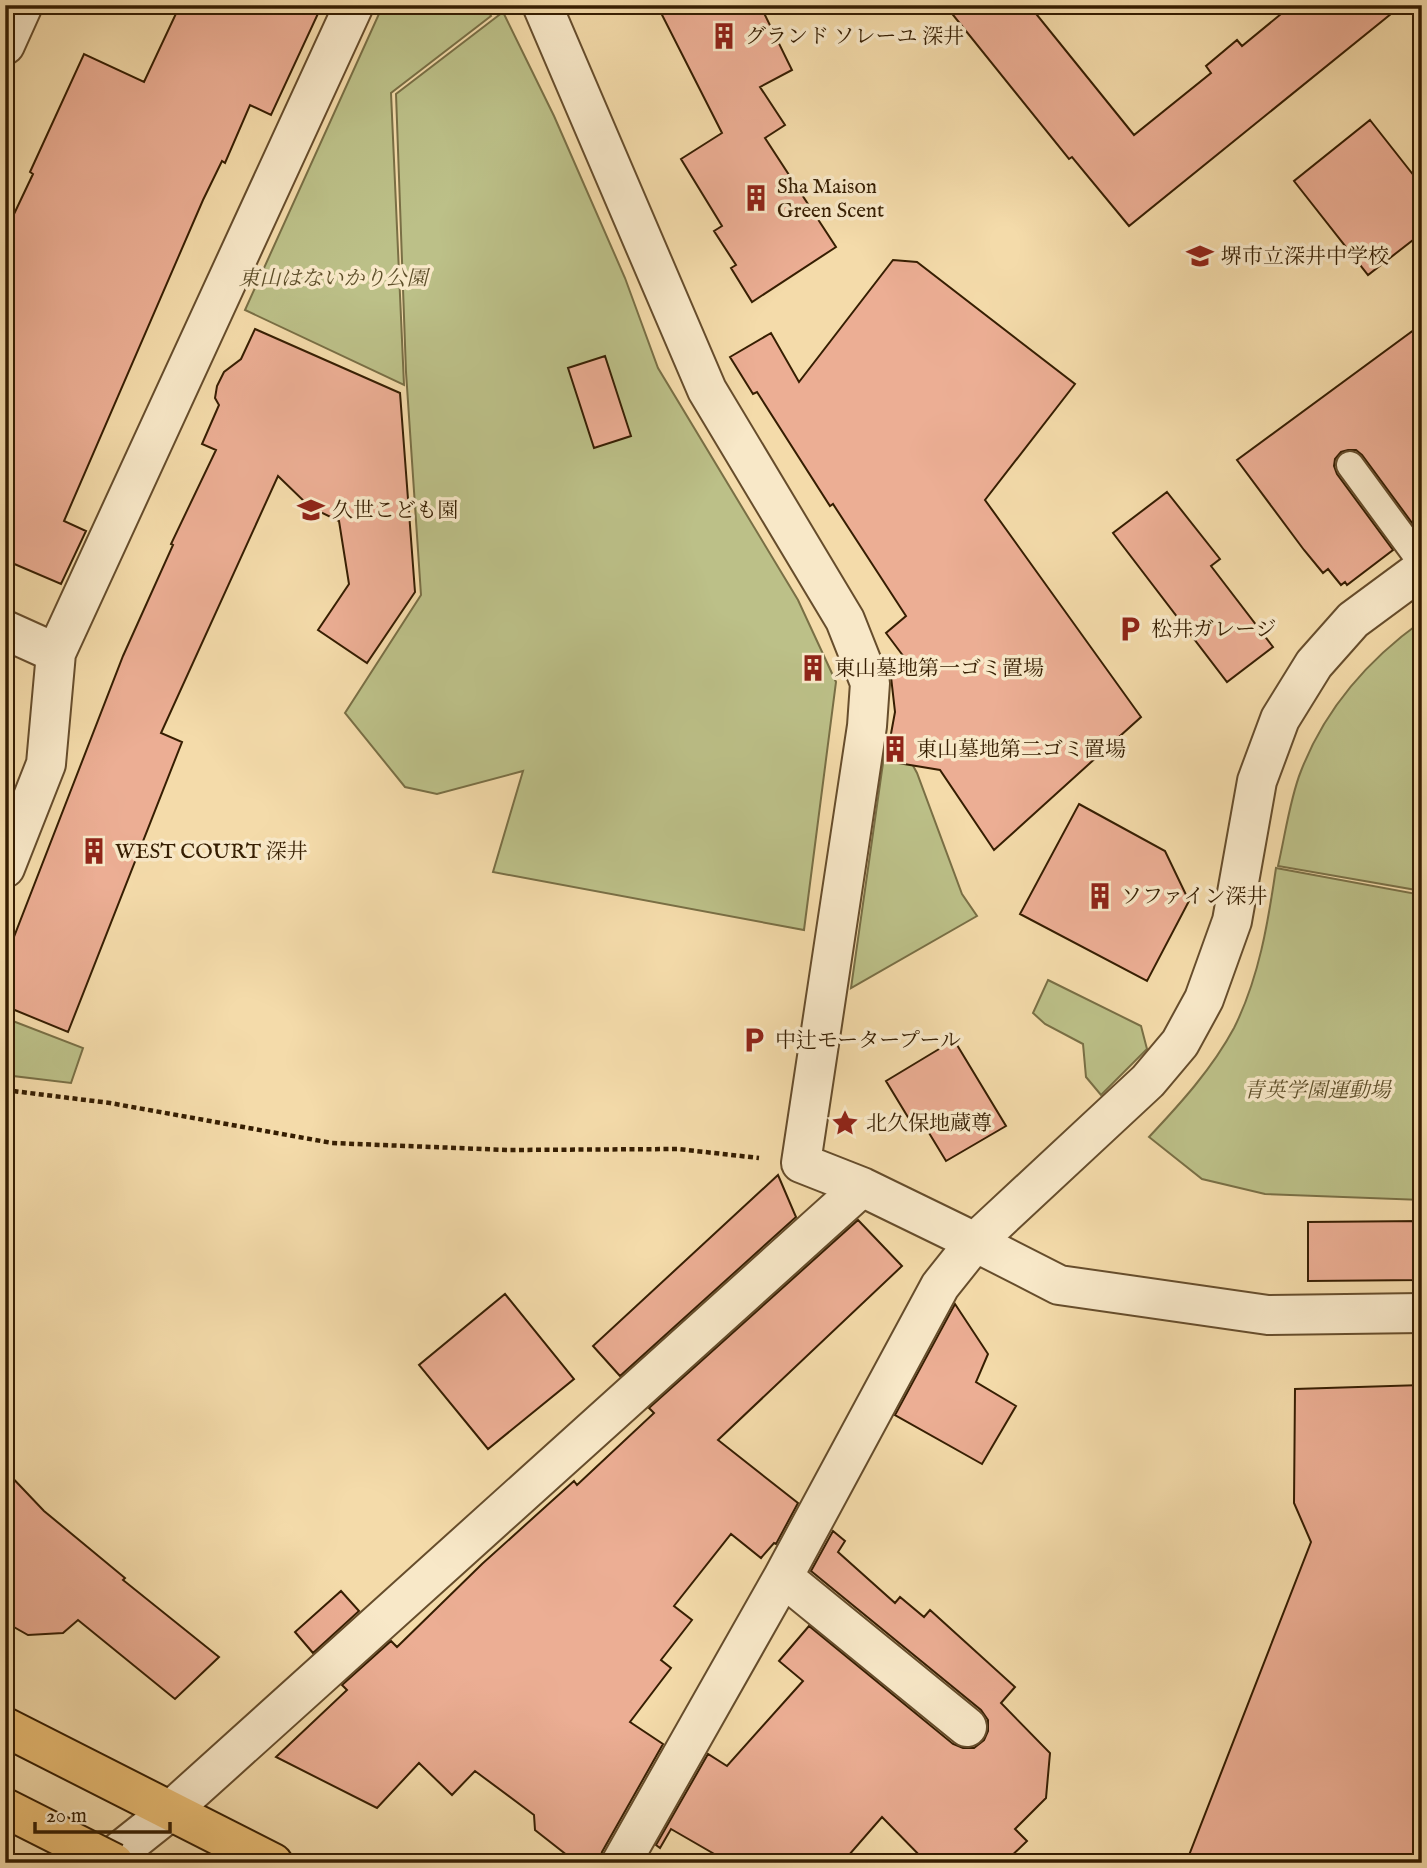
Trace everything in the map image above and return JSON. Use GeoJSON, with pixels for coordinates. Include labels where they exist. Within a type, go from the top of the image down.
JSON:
{"type":"FeatureCollection","features":[{"type":"Feature","properties":{"kind":"main road"},"geometry":{"type":"LineString","coordinates":[[5,1727],[272,1863]]}},
{"type":"Feature","properties":{"kind":"main road"},"geometry":{"type":"LineString","coordinates":[[5,1808],[114,1863]]}},
{"type":"Feature","properties":{"kind":"street"},"geometry":{"type":"LineString","coordinates":[[5,45],[23,5]]}},
{"type":"Feature","properties":{"kind":"street"},"geometry":{"type":"LineString","coordinates":[[6,866],[46,764],[56,653],[354,5]]}},
{"type":"Feature","properties":{"kind":"street"},"geometry":{"type":"LineString","coordinates":[[542,5],[707,390],[845,620],[870,683],[865,740],[801,1163],[862,1187],[1059,1286],[1268,1315],[1422,1313]]}},
{"type":"Feature","properties":{"kind":"street"},"geometry":{"type":"LineString","coordinates":[[621,1863],[783,1577],[940,1286],[975,1242],[1148,1081],[1180,1043],[1204,999],[1232,921],[1257,781],[1280,719],[1314,664],[1353,620],[1422,569]]}},
{"type":"Feature","properties":{"kind":"street"},"geometry":{"type":"LineString","coordinates":[[5,630],[56,653]]}},
{"type":"Feature","properties":{"kind":"street"},"geometry":{"type":"LineString","coordinates":[[105,1863],[169,1812],[862,1187]]}},
{"type":"Feature","properties":{"kind":"street"},"geometry":{"type":"LineString","coordinates":[[783,1577],[967,1727]]}},
{"type":"Feature","properties":{"kind":"lane"},"geometry":{"type":"LineString","coordinates":[[1350,465],[1422,563]]}},
{"type":"Feature","properties":{"kind":"path"},"geometry":{"type":"LineString","coordinates":[[5,1090],[110,1103],[332,1143],[507,1150],[678,1149],[801,1163]]}},
{"type":"Feature","properties":{"kind":"green space","name":"東山はないかり公園"},"geometry":{"type":"Polygon","coordinates":[[[383,5],[485,5],[491,16],[391,93],[404,385],[245,310],[383,5]]]}},
{"type":"Feature","properties":{"kind":"green space"},"geometry":{"type":"Polygon","coordinates":[[[503,12],[554,116],[625,278],[658,368],[798,600],[836,682],[804,930],[493,872],[523,771],[437,794],[405,787],[345,713],[421,595],[406,372],[396,94],[503,12]]]}},
{"type":"Feature","properties":{"kind":"green space"},"geometry":{"type":"Polygon","coordinates":[[[1422,621],[1422,891],[1278,866],[1297,782],[1323,727],[1336,706],[1367,669],[1422,621]]]}},
{"type":"Feature","properties":{"kind":"green space"},"geometry":{"type":"Polygon","coordinates":[[[887,735],[897,736],[917,773],[962,894],[977,916],[851,988],[887,735]]]}},
{"type":"Feature","properties":{"kind":"green space","name":"青英学園運動場"},"geometry":{"type":"Polygon","coordinates":[[[1276,868],[1422,895],[1422,1200],[1265,1194],[1202,1179],[1149,1137],[1206,1072],[1243,1009],[1266,930],[1276,868]]]}},
{"type":"Feature","properties":{"kind":"green space"},"geometry":{"type":"Polygon","coordinates":[[[1048,980],[1141,1026],[1147,1049],[1101,1095],[1086,1077],[1083,1044],[1045,1024],[1033,1013],[1048,980]]]}},
{"type":"Feature","properties":{"kind":"green space"},"geometry":{"type":"Polygon","coordinates":[[[5,1018],[83,1048],[71,1083],[5,1075],[5,1018]]]}},
{"type":"Feature","properties":{"kind":"building"},"geometry":{"type":"Polygon","coordinates":[[[180,5],[322,5],[271,115],[250,105],[225,163],[222,161],[203,200],[64,521],[86,531],[61,584],[5,560],[5,233],[84,54],[144,82],[180,5]]]}},
{"type":"Feature","properties":{"kind":"building"},"geometry":{"type":"Polygon","coordinates":[[[657,5],[760,5],[792,70],[760,87],[785,125],[765,138],[836,247],[752,302],[731,268],[736,265],[714,231],[722,226],[681,159],[722,133],[657,5]]]}},
{"type":"Feature","properties":{"kind":"building"},"geometry":{"type":"Polygon","coordinates":[[[945,5],[1029,5],[1134,135],[1211,73],[1206,66],[1237,40],[1242,46],[1292,5],[1402,5],[1129,226],[1072,157],[1069,159],[945,5]]]}},
{"type":"Feature","properties":{"kind":"building"},"geometry":{"type":"Polygon","coordinates":[[[1370,120],[1422,186],[1422,233],[1368,275],[1294,181],[1370,120]]]}},
{"type":"Feature","properties":{"kind":"building"},"geometry":{"type":"Polygon","coordinates":[[[893,260],[917,262],[1075,384],[985,500],[1141,717],[994,850],[940,770],[886,761],[895,712],[890,668],[904,657],[886,633],[906,616],[833,504],[830,506],[757,392],[753,394],[730,357],[771,333],[799,382],[893,260]]]}},
{"type":"Feature","properties":{"kind":"building"},"geometry":{"type":"Polygon","coordinates":[[[1422,324],[1422,528],[1418,531],[1362,455],[1356,450],[1341,452],[1335,459],[1337,474],[1393,550],[1347,585],[1345,582],[1341,585],[1328,569],[1323,573],[1237,460],[1422,324]]]}},
{"type":"Feature","properties":{"kind":"building"},"geometry":{"type":"Polygon","coordinates":[[[255,329],[400,393],[415,592],[367,663],[318,630],[349,584],[339,521],[310,507],[278,476],[161,733],[182,742],[68,1032],[5,1006],[5,960],[123,656],[173,545],[171,544],[216,450],[202,444],[219,405],[215,398],[217,386],[224,372],[241,359],[255,329]]]}},
{"type":"Feature","properties":{"kind":"building"},"geometry":{"type":"Polygon","coordinates":[[[605,356],[631,436],[594,448],[568,368],[605,356]]]}},
{"type":"Feature","properties":{"kind":"building"},"geometry":{"type":"Polygon","coordinates":[[[1167,492],[1220,559],[1211,566],[1273,647],[1227,682],[1113,533],[1167,492]]]}},
{"type":"Feature","properties":{"kind":"building","name":"ソファイン深井"},"geometry":{"type":"Polygon","coordinates":[[[1079,804],[1165,851],[1189,901],[1147,981],[1020,914],[1079,804]]]}},
{"type":"Feature","properties":{"kind":"building"},"geometry":{"type":"Polygon","coordinates":[[[954,1040],[1006,1126],[946,1161],[926,1128],[917,1132],[886,1081],[954,1040]]]}},
{"type":"Feature","properties":{"kind":"building"},"geometry":{"type":"Polygon","coordinates":[[[778,1175],[796,1217],[620,1376],[593,1346],[778,1175]]]}},
{"type":"Feature","properties":{"kind":"building"},"geometry":{"type":"Polygon","coordinates":[[[858,1220],[902,1266],[718,1440],[798,1503],[776,1544],[761,1558],[731,1534],[674,1606],[692,1620],[661,1660],[671,1668],[630,1722],[663,1744],[602,1852],[599,1863],[577,1863],[535,1830],[534,1815],[475,1771],[452,1795],[419,1763],[377,1808],[276,1757],[347,1690],[342,1685],[391,1641],[397,1647],[482,1564],[574,1481],[577,1485],[654,1413],[649,1408],[858,1220]]]}},
{"type":"Feature","properties":{"kind":"building"},"geometry":{"type":"Polygon","coordinates":[[[1422,1221],[1422,1280],[1308,1281],[1308,1222],[1422,1221]]]}},
{"type":"Feature","properties":{"kind":"building"},"geometry":{"type":"Polygon","coordinates":[[[505,1294],[574,1379],[488,1449],[419,1365],[505,1294]]]}},
{"type":"Feature","properties":{"kind":"building"},"geometry":{"type":"Polygon","coordinates":[[[955,1304],[988,1354],[976,1382],[1016,1406],[982,1464],[895,1415],[955,1304]]]}},
{"type":"Feature","properties":{"kind":"building"},"geometry":{"type":"Polygon","coordinates":[[[1422,1385],[1422,1863],[1186,1863],[1311,1542],[1294,1503],[1295,1389],[1422,1385]]]}},
{"type":"Feature","properties":{"kind":"building"},"geometry":{"type":"Polygon","coordinates":[[[5,1470],[44,1511],[125,1578],[123,1580],[219,1657],[175,1699],[78,1620],[63,1633],[28,1635],[5,1622],[5,1470]]]}},
{"type":"Feature","properties":{"kind":"building"},"geometry":{"type":"Polygon","coordinates":[[[833,1531],[845,1541],[838,1552],[895,1603],[900,1597],[924,1617],[930,1610],[1015,1687],[1001,1703],[1050,1753],[1046,1798],[1015,1829],[1027,1841],[1004,1863],[927,1863],[882,1817],[842,1863],[730,1863],[671,1829],[660,1848],[656,1845],[708,1754],[727,1766],[803,1681],[779,1661],[809,1626],[953,1744],[974,1748],[984,1740],[988,1731],[988,1720],[981,1710],[811,1571],[833,1531]]]}},
{"type":"Feature","properties":{"kind":"building"},"geometry":{"type":"Polygon","coordinates":[[[341,1591],[359,1611],[313,1653],[295,1632],[341,1591]]]}},
{"type":"Feature","properties":{"kind":"place","name":"グランド ソレーユ 深井"},"geometry":{"type":"Point","coordinates":[724,36]}},
{"type":"Feature","properties":{"kind":"place","name":"Sha Maison Green Scent"},"geometry":{"type":"Point","coordinates":[756,198]}},
{"type":"Feature","properties":{"kind":"place","name":"堺市立深井中学校"},"geometry":{"type":"Point","coordinates":[1200,256]}},
{"type":"Feature","properties":{"kind":"place","name":"久世こども園"},"geometry":{"type":"Point","coordinates":[311,510]}},
{"type":"Feature","properties":{"kind":"place","name":"松井ガレージ"},"geometry":{"type":"Point","coordinates":[1130,629]}},
{"type":"Feature","properties":{"kind":"place","name":"東山墓地第一ゴミ置場"},"geometry":{"type":"Point","coordinates":[813,668]}},
{"type":"Feature","properties":{"kind":"place","name":"東山墓地第二ゴミ置場"},"geometry":{"type":"Point","coordinates":[895,749]}},
{"type":"Feature","properties":{"kind":"place","name":"WEST COURT 深井"},"geometry":{"type":"Point","coordinates":[94,851]}},
{"type":"Feature","properties":{"kind":"place","name":"ソファイン深井"},"geometry":{"type":"Point","coordinates":[1100,896]}},
{"type":"Feature","properties":{"kind":"place","name":"中辻モータープール"},"geometry":{"type":"Point","coordinates":[754,1040]}},
{"type":"Feature","properties":{"kind":"place","name":"北久保地蔵尊"},"geometry":{"type":"Point","coordinates":[845,1123]}}]}
